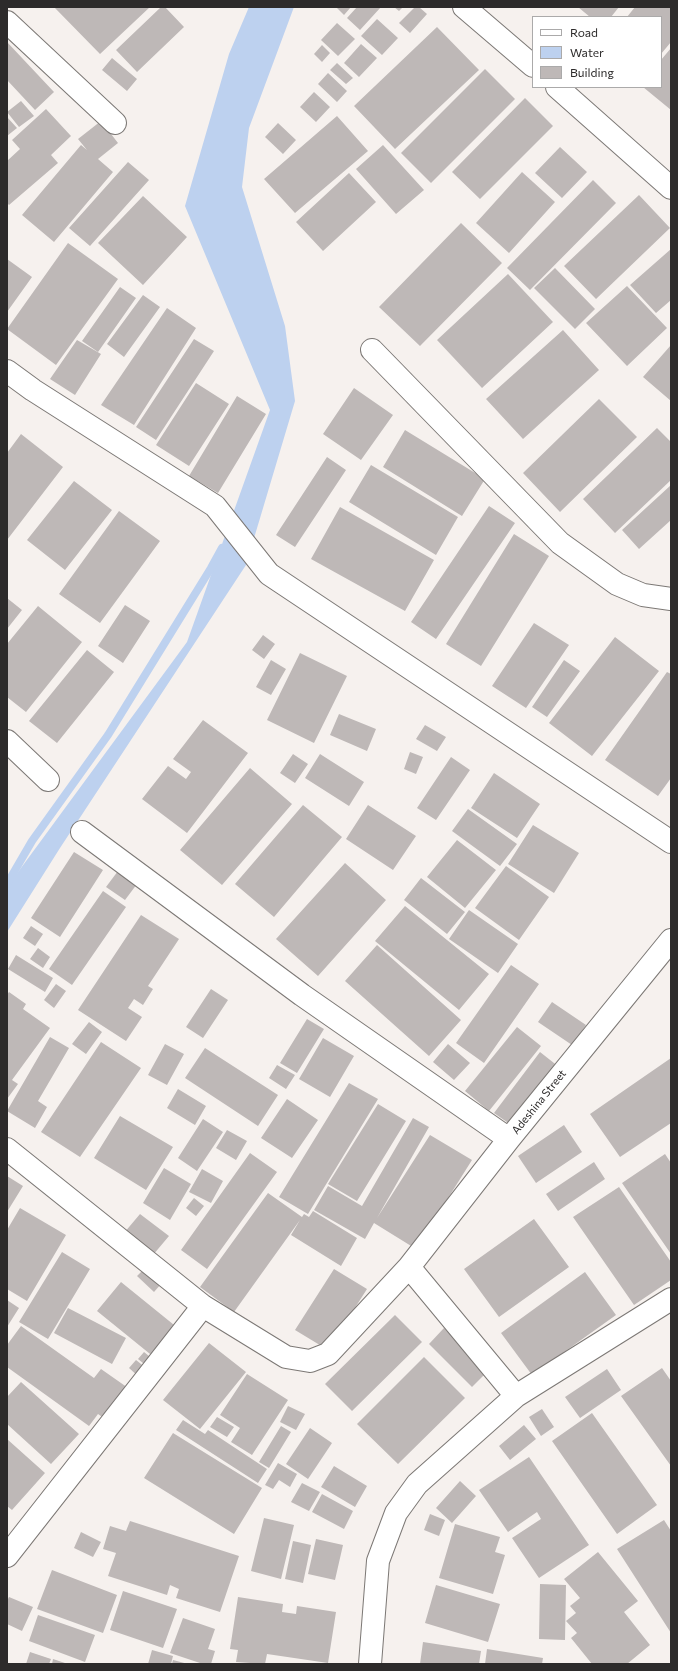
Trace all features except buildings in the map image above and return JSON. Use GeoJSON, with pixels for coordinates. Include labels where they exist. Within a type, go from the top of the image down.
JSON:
{"type":"FeatureCollection","features":[{"type":"Feature","properties":{"kind":"street"},"geometry":{"type":"LineString","coordinates":[[464,7],[532,65]]}},
{"type":"Feature","properties":{"kind":"street"},"geometry":{"type":"LineString","coordinates":[[7,22],[115,123]]}},
{"type":"Feature","properties":{"kind":"street"},"geometry":{"type":"LineString","coordinates":[[558,88],[671,188]]}},
{"type":"Feature","properties":{"kind":"street"},"geometry":{"type":"LineString","coordinates":[[372,350],[560,543],[617,584],[643,595],[671,598]]}},
{"type":"Feature","properties":{"kind":"street"},"geometry":{"type":"LineString","coordinates":[[7,371],[32,390],[215,506],[269,574],[671,842]]}},
{"type":"Feature","properties":{"kind":"street"},"geometry":{"type":"LineString","coordinates":[[7,741],[48,780]]}},
{"type":"Feature","properties":{"kind":"street"},"geometry":{"type":"LineString","coordinates":[[82,832],[302,995],[509,1139]]}},
{"type":"Feature","properties":{"kind":"street","name":"Adeshina Street"},"geometry":{"type":"LineString","coordinates":[[7,1149],[203,1306],[286,1357],[310,1361],[328,1354],[409,1267],[509,1139],[671,940]]}},
{"type":"Feature","properties":{"kind":"street"},"geometry":{"type":"LineString","coordinates":[[409,1267],[516,1396]]}},
{"type":"Feature","properties":{"kind":"street"},"geometry":{"type":"LineString","coordinates":[[370,1664],[378,1561],[396,1513],[416,1484],[516,1396],[671,1299]]}},
{"type":"Feature","properties":{"kind":"street"},"geometry":{"type":"LineString","coordinates":[[7,1556],[203,1306]]}},
{"type":"Feature","properties":{"kind":"water"},"geometry":{"type":"Polygon","coordinates":[[[249,7],[294,7],[249,128],[242,187],[285,326],[295,401],[246,565],[60,848],[7,932],[7,887],[187,642],[270,410],[185,206],[229,54],[249,7]]]}},
{"type":"Feature","properties":{"kind":"waterway"},"geometry":{"type":"LineString","coordinates":[[7,884],[32,841],[108,735],[222,548]]}}]}
